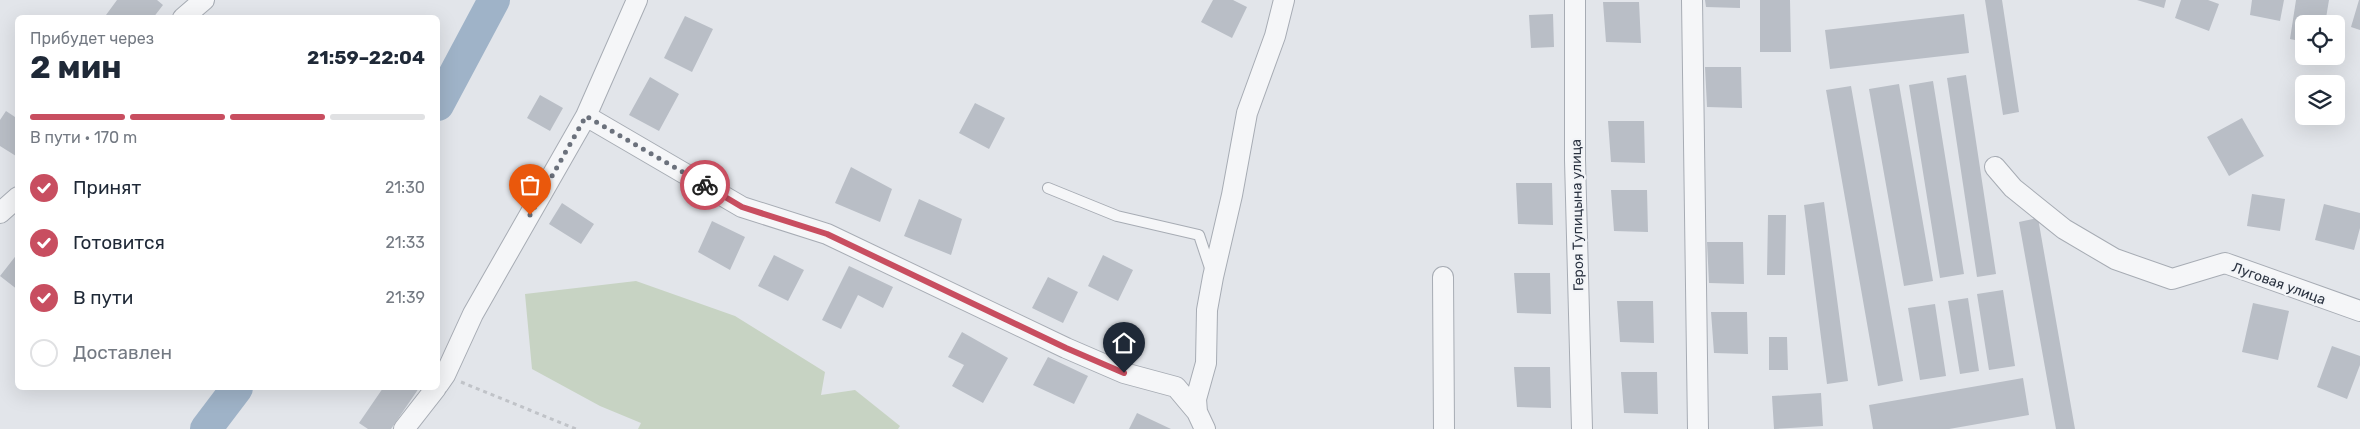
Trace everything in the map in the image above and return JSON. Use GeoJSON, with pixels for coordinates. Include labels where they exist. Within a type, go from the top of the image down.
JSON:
{"type":"FeatureCollection","features":[{"type":"Feature","properties":{"kind":"street"},"geometry":{"type":"LineString","coordinates":[[186,15],[204,0]]}},
{"type":"Feature","properties":{"kind":"street"},"geometry":{"type":"LineString","coordinates":[[440,381],[473,314],[586,116],[637,0]]}},
{"type":"Feature","properties":{"kind":"street"},"geometry":{"type":"LineString","coordinates":[[1201,421],[1196,399],[1206,363],[1207,310],[1213,277],[1232,195],[1247,113],[1275,36],[1284,0]]}},
{"type":"Feature","properties":{"kind":"street","name":"Героя Тупицына улица"},"geometry":{"type":"LineString","coordinates":[[1575,0],[1575,160],[1582,429]]}},
{"type":"Feature","properties":{"kind":"street"},"geometry":{"type":"LineString","coordinates":[[1692,0],[1698,429]]}},
{"type":"Feature","properties":{"kind":"street"},"geometry":{"type":"LineString","coordinates":[[586,116],[742,207],[827,234],[1066,348],[1124,373],[1176,387],[1201,421]]}},
{"type":"Feature","properties":{"kind":"street","name":"Луговая улица"},"geometry":{"type":"LineString","coordinates":[[1995,166],[2013,188],[2064,229],[2115,259],[2172,279],[2225,263],[2360,311]]}},
{"type":"Feature","properties":{"kind":"street"},"geometry":{"type":"LineString","coordinates":[[0,213],[15,200]]}},
{"type":"Feature","properties":{"kind":"street"},"geometry":{"type":"LineString","coordinates":[[1443,277],[1444,429]]}},
{"type":"Feature","properties":{"kind":"street"},"geometry":{"type":"LineString","coordinates":[[404,429],[434,390]]}},
{"type":"Feature","properties":{"kind":"lane"},"geometry":{"type":"LineString","coordinates":[[1048,188],[1117,216],[1199,235],[1213,277]]}},
{"type":"Feature","properties":{"kind":"path"},"geometry":{"type":"LineString","coordinates":[[440,383],[576,429]]}},
{"type":"Feature","properties":{"kind":"green space"},"geometry":{"type":"Polygon","coordinates":[[[636,281],[735,316],[825,372],[821,395],[855,390],[900,426],[898,429],[638,429],[641,423],[600,406],[532,369],[525,294],[636,281]]]}},
{"type":"Feature","properties":{"kind":"building"},"geometry":{"type":"Polygon","coordinates":[[[117,0],[157,0],[163,5],[155,15],[106,15],[117,0]]]}},
{"type":"Feature","properties":{"kind":"building"},"geometry":{"type":"Polygon","coordinates":[[[1213,0],[1233,0],[1247,7],[1232,38],[1201,22],[1213,0]]]}},
{"type":"Feature","properties":{"kind":"building"},"geometry":{"type":"Polygon","coordinates":[[[1705,0],[1740,0],[1740,8],[1706,7],[1705,0]]]}},
{"type":"Feature","properties":{"kind":"building"},"geometry":{"type":"Polygon","coordinates":[[[1760,0],[1790,0],[1791,52],[1760,52],[1760,0]]]}},
{"type":"Feature","properties":{"kind":"building"},"geometry":{"type":"Polygon","coordinates":[[[1985,0],[2002,0],[2019,112],[2003,115],[1985,0]]]}},
{"type":"Feature","properties":{"kind":"building"},"geometry":{"type":"Polygon","coordinates":[[[2137,0],[2166,0],[2164,8],[2137,0]]]}},
{"type":"Feature","properties":{"kind":"building"},"geometry":{"type":"Polygon","coordinates":[[[2181,0],[2208,0],[2219,4],[2209,31],[2175,18],[2181,0]]]}},
{"type":"Feature","properties":{"kind":"building"},"geometry":{"type":"Polygon","coordinates":[[[2252,0],[2284,0],[2280,21],[2250,15],[2252,0]]]}},
{"type":"Feature","properties":{"kind":"building"},"geometry":{"type":"Polygon","coordinates":[[[2296,0],[2329,0],[2326,15],[2295,15],[2295,40],[2290,39],[2296,0]]]}},
{"type":"Feature","properties":{"kind":"building"},"geometry":{"type":"Polygon","coordinates":[[[2360,0],[2360,30],[2351,27],[2360,0]]]}},
{"type":"Feature","properties":{"kind":"building"},"geometry":{"type":"Polygon","coordinates":[[[1603,2],[1639,2],[1641,43],[1606,42],[1603,2]]]}},
{"type":"Feature","properties":{"kind":"building"},"geometry":{"type":"Polygon","coordinates":[[[1553,14],[1554,47],[1531,48],[1529,15],[1553,14]]]}},
{"type":"Feature","properties":{"kind":"building"},"geometry":{"type":"Polygon","coordinates":[[[1964,14],[1969,53],[1830,69],[1825,30],[1964,14]]]}},
{"type":"Feature","properties":{"kind":"building"},"geometry":{"type":"Polygon","coordinates":[[[685,16],[713,29],[692,72],[664,58],[685,16]]]}},
{"type":"Feature","properties":{"kind":"building"},"geometry":{"type":"Polygon","coordinates":[[[1705,67],[1741,67],[1742,108],[1707,107],[1705,67]]]}},
{"type":"Feature","properties":{"kind":"building"},"geometry":{"type":"Polygon","coordinates":[[[1966,75],[1996,274],[1977,277],[1947,78],[1966,75]]]}},
{"type":"Feature","properties":{"kind":"building"},"geometry":{"type":"Polygon","coordinates":[[[650,77],[679,94],[659,131],[629,115],[650,77]]]}},
{"type":"Feature","properties":{"kind":"building"},"geometry":{"type":"Polygon","coordinates":[[[1933,81],[1964,274],[1940,278],[1909,85],[1933,81]]]}},
{"type":"Feature","properties":{"kind":"building"},"geometry":{"type":"Polygon","coordinates":[[[1899,84],[1933,281],[1904,286],[1869,89],[1899,84]]]}},
{"type":"Feature","properties":{"kind":"building"},"geometry":{"type":"Polygon","coordinates":[[[1851,86],[1903,381],[1878,386],[1826,90],[1851,86]]]}},
{"type":"Feature","properties":{"kind":"building"},"geometry":{"type":"Polygon","coordinates":[[[540,95],[563,108],[550,131],[527,118],[540,95]]]}},
{"type":"Feature","properties":{"kind":"building"},"geometry":{"type":"Polygon","coordinates":[[[975,103],[1005,118],[989,149],[959,133],[975,103]]]}},
{"type":"Feature","properties":{"kind":"building"},"geometry":{"type":"Polygon","coordinates":[[[6,111],[15,117],[15,155],[0,146],[0,120],[6,111]]]}},
{"type":"Feature","properties":{"kind":"building"},"geometry":{"type":"Polygon","coordinates":[[[2242,118],[2264,156],[2229,176],[2207,137],[2242,118]]]}},
{"type":"Feature","properties":{"kind":"building"},"geometry":{"type":"Polygon","coordinates":[[[1608,121],[1644,121],[1645,163],[1611,162],[1608,121]]]}},
{"type":"Feature","properties":{"kind":"building"},"geometry":{"type":"Polygon","coordinates":[[[851,167],[892,189],[880,222],[835,203],[851,167]]]}},
{"type":"Feature","properties":{"kind":"building"},"geometry":{"type":"Polygon","coordinates":[[[1516,183],[1552,183],[1553,225],[1518,224],[1516,183]]]}},
{"type":"Feature","properties":{"kind":"building"},"geometry":{"type":"Polygon","coordinates":[[[1611,190],[1647,190],[1648,232],[1614,231],[1611,190]]]}},
{"type":"Feature","properties":{"kind":"building"},"geometry":{"type":"Polygon","coordinates":[[[2252,194],[2285,199],[2280,231],[2247,226],[2252,194]]]}},
{"type":"Feature","properties":{"kind":"building"},"geometry":{"type":"Polygon","coordinates":[[[919,199],[962,219],[951,255],[904,236],[919,199]]]}},
{"type":"Feature","properties":{"kind":"building"},"geometry":{"type":"Polygon","coordinates":[[[1824,202],[1848,381],[1827,384],[1804,205],[1824,202]]]}},
{"type":"Feature","properties":{"kind":"building"},"geometry":{"type":"Polygon","coordinates":[[[562,203],[594,224],[581,244],[549,224],[562,203]]]}},
{"type":"Feature","properties":{"kind":"building"},"geometry":{"type":"Polygon","coordinates":[[[2324,204],[2360,213],[2360,228],[2354,250],[2315,240],[2324,204]]]}},
{"type":"Feature","properties":{"kind":"building"},"geometry":{"type":"Polygon","coordinates":[[[1768,215],[1786,215],[1785,275],[1767,275],[1768,215]]]}},
{"type":"Feature","properties":{"kind":"building"},"geometry":{"type":"Polygon","coordinates":[[[2038,218],[2075,429],[2056,429],[2019,222],[2038,218]]]}},
{"type":"Feature","properties":{"kind":"building"},"geometry":{"type":"Polygon","coordinates":[[[712,221],[745,237],[730,270],[698,252],[712,221]]]}},
{"type":"Feature","properties":{"kind":"building"},"geometry":{"type":"Polygon","coordinates":[[[1707,242],[1743,242],[1744,284],[1709,283],[1707,242]]]}},
{"type":"Feature","properties":{"kind":"building"},"geometry":{"type":"Polygon","coordinates":[[[774,255],[804,270],[788,301],[758,286],[774,255]]]}},
{"type":"Feature","properties":{"kind":"building"},"geometry":{"type":"Polygon","coordinates":[[[1103,255],[1133,270],[1118,301],[1088,286],[1103,255]]]}},
{"type":"Feature","properties":{"kind":"building"},"geometry":{"type":"Polygon","coordinates":[[[15,257],[15,288],[0,276],[15,257]]]}},
{"type":"Feature","properties":{"kind":"building"},"geometry":{"type":"Polygon","coordinates":[[[849,266],[893,287],[883,308],[858,295],[841,329],[822,320],[849,266]]]}},
{"type":"Feature","properties":{"kind":"building"},"geometry":{"type":"Polygon","coordinates":[[[1514,273],[1550,273],[1551,314],[1517,313],[1514,273]]]}},
{"type":"Feature","properties":{"kind":"building"},"geometry":{"type":"Polygon","coordinates":[[[1048,277],[1078,292],[1063,323],[1032,308],[1048,277]]]}},
{"type":"Feature","properties":{"kind":"building"},"geometry":{"type":"Polygon","coordinates":[[[2003,290],[2015,366],[1989,370],[1977,294],[2003,290]]]}},
{"type":"Feature","properties":{"kind":"building"},"geometry":{"type":"Polygon","coordinates":[[[1968,298],[1979,371],[1960,374],[1948,301],[1968,298]]]}},
{"type":"Feature","properties":{"kind":"building"},"geometry":{"type":"Polygon","coordinates":[[[1617,301],[1653,301],[1654,343],[1620,342],[1617,301]]]}},
{"type":"Feature","properties":{"kind":"building"},"geometry":{"type":"Polygon","coordinates":[[[2253,303],[2289,311],[2278,360],[2242,352],[2253,303]]]}},
{"type":"Feature","properties":{"kind":"building"},"geometry":{"type":"Polygon","coordinates":[[[1935,304],[1946,376],[1920,380],[1908,308],[1935,304]]]}},
{"type":"Feature","properties":{"kind":"building"},"geometry":{"type":"Polygon","coordinates":[[[1711,312],[1747,312],[1748,354],[1714,353],[1711,312]]]}},
{"type":"Feature","properties":{"kind":"building"},"geometry":{"type":"Polygon","coordinates":[[[962,332],[1008,358],[983,403],[952,386],[964,365],[948,357],[962,332]]]}},
{"type":"Feature","properties":{"kind":"building"},"geometry":{"type":"Polygon","coordinates":[[[1769,337],[1787,337],[1788,370],[1769,370],[1769,337]]]}},
{"type":"Feature","properties":{"kind":"building"},"geometry":{"type":"Polygon","coordinates":[[[2332,346],[2360,356],[2360,365],[2347,399],[2317,387],[2332,346]]]}},
{"type":"Feature","properties":{"kind":"building"},"geometry":{"type":"Polygon","coordinates":[[[1048,357],[1088,376],[1074,404],[1033,385],[1048,357]]]}},
{"type":"Feature","properties":{"kind":"building"},"geometry":{"type":"Polygon","coordinates":[[[1514,367],[1550,367],[1551,408],[1517,407],[1514,367]]]}},
{"type":"Feature","properties":{"kind":"building"},"geometry":{"type":"Polygon","coordinates":[[[1621,372],[1657,372],[1658,414],[1624,413],[1621,372]]]}},
{"type":"Feature","properties":{"kind":"building"},"geometry":{"type":"Polygon","coordinates":[[[2023,378],[2029,415],[1949,429],[1873,429],[1869,405],[2023,378]]]}},
{"type":"Feature","properties":{"kind":"building"},"geometry":{"type":"Polygon","coordinates":[[[382,390],[418,390],[391,429],[368,429],[359,423],[382,390]]]}},
{"type":"Feature","properties":{"kind":"building"},"geometry":{"type":"Polygon","coordinates":[[[1821,393],[1823,426],[1774,429],[1772,396],[1821,393]]]}},
{"type":"Feature","properties":{"kind":"building"},"geometry":{"type":"Polygon","coordinates":[[[1137,413],[1171,429],[1129,429],[1137,413]]]}},
{"type":"Feature","properties":{"kind":"waterway"},"geometry":{"type":"LineString","coordinates":[[440,101],[494,0]]}},
{"type":"Feature","properties":{"kind":"waterway"},"geometry":{"type":"LineString","coordinates":[[206,429],[235,390]]}},
{"type":"Feature","properties":{"kind":"way so far"},"geometry":{"type":"LineString","coordinates":[[530,215],[586,116],[705,185]]}},
{"type":"Feature","properties":{"kind":"route"},"geometry":{"type":"LineString","coordinates":[[705,185],[742,207],[827,234],[969,300],[1066,348],[1124,373]]}}]}
